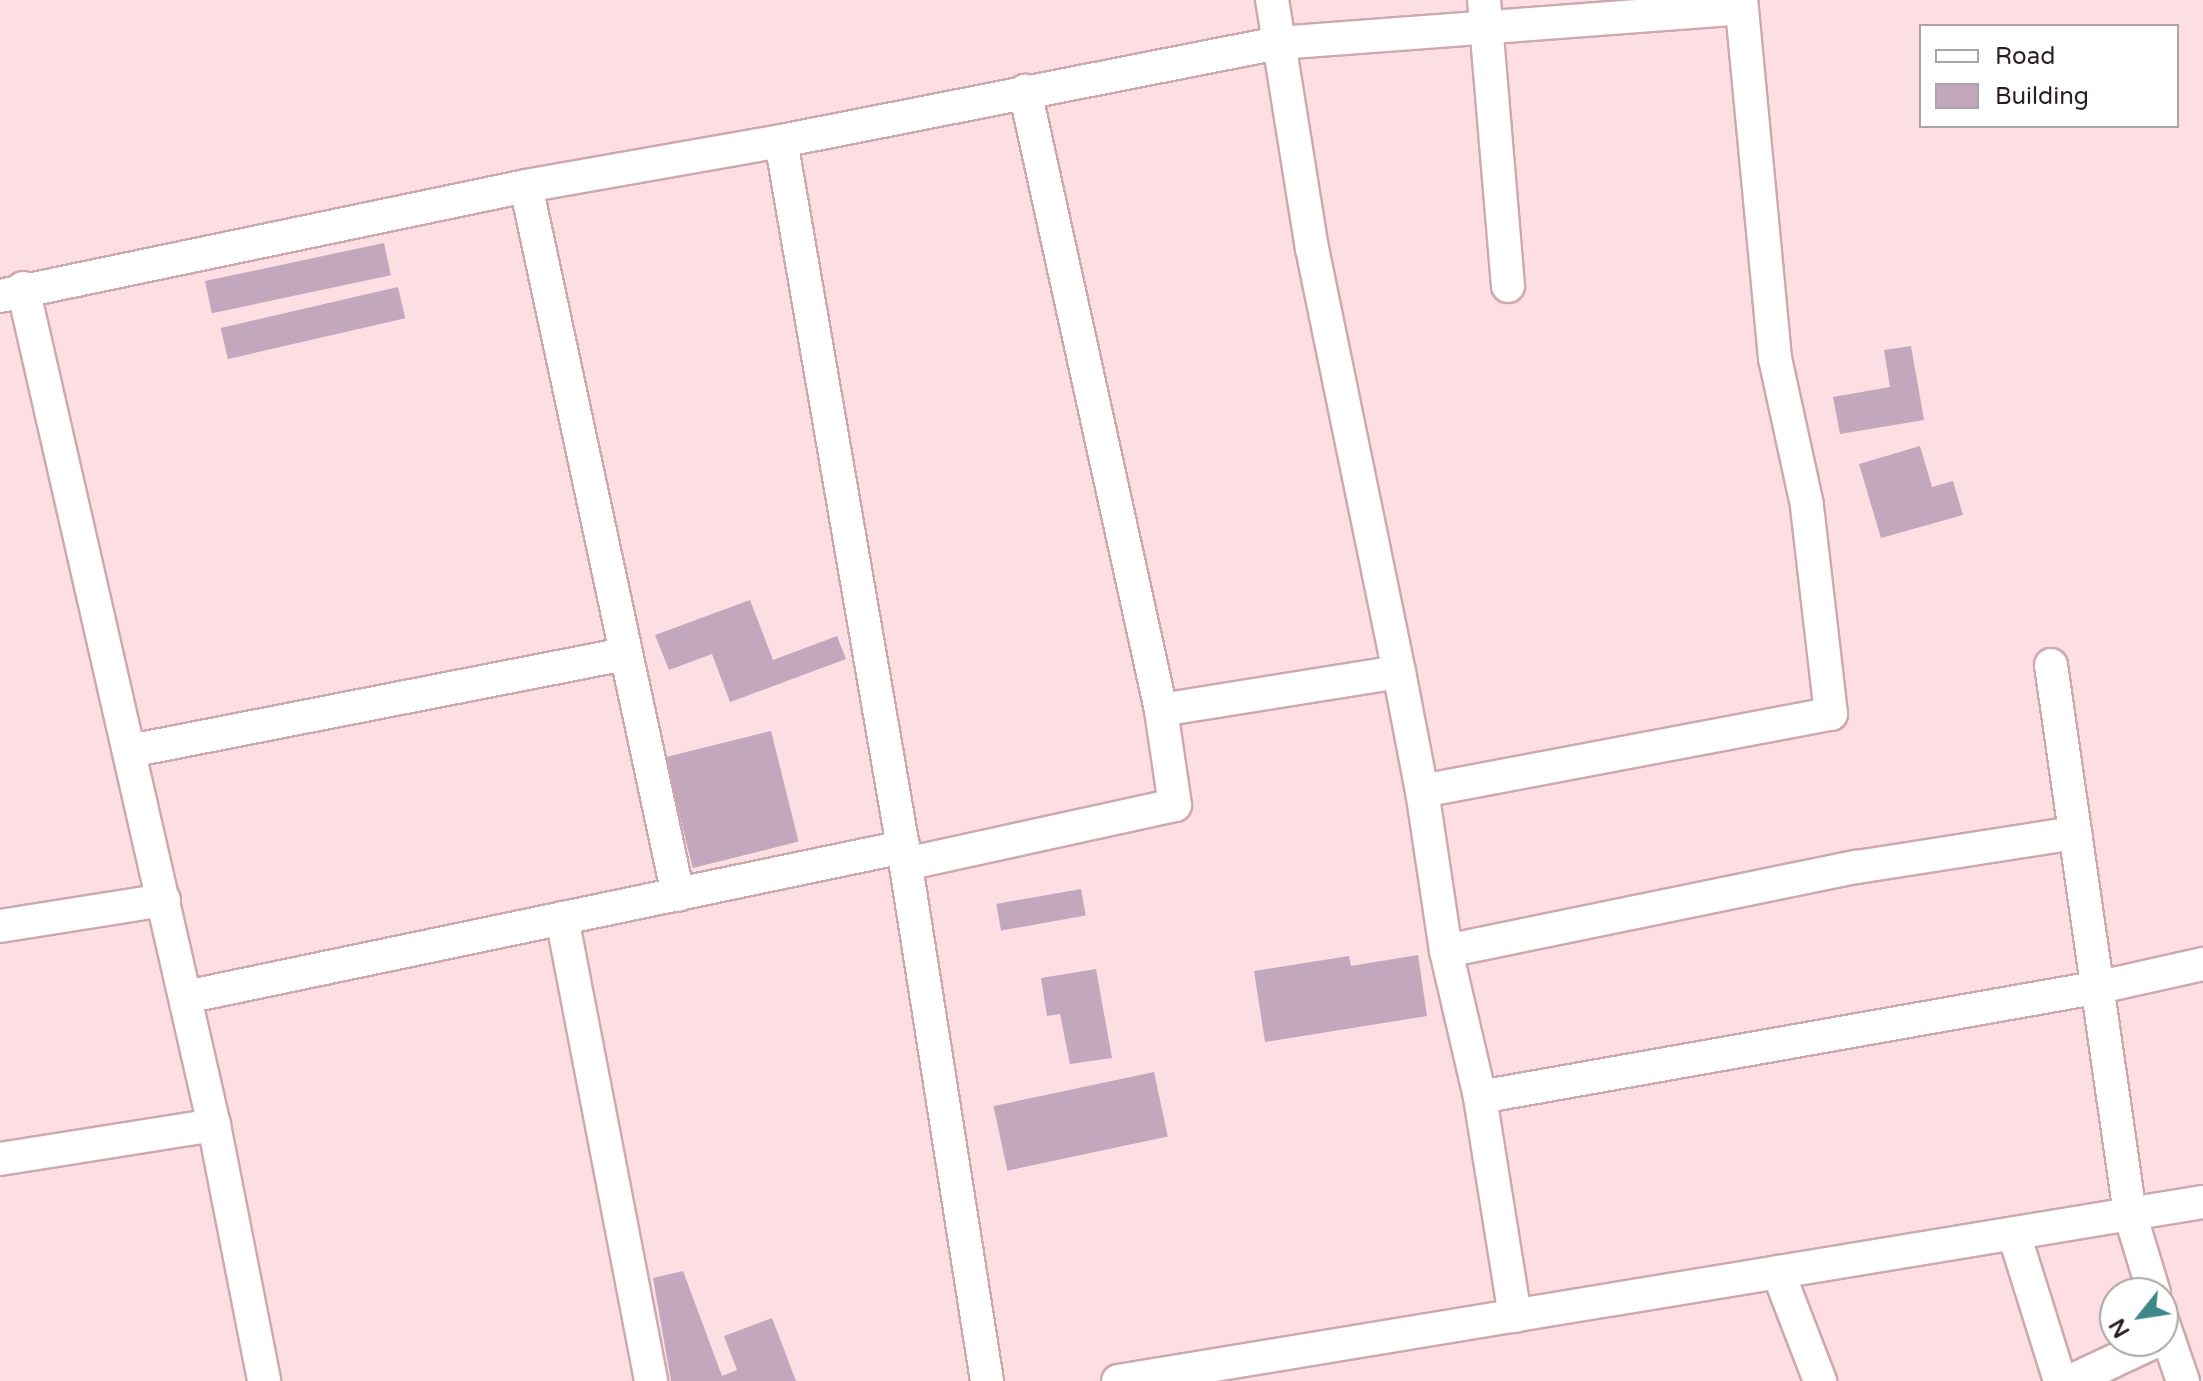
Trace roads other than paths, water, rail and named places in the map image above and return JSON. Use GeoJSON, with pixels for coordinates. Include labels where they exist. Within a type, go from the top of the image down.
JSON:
{"type":"FeatureCollection","features":[{"type":"Feature","properties":{"kind":"street"},"geometry":{"type":"LineString","coordinates":[[1272,0],[1312,249],[1422,791],[1446,951],[1480,1097],[1515,1316]]}},
{"type":"Feature","properties":{"kind":"street"},"geometry":{"type":"LineString","coordinates":[[264,1381],[214,1125],[130,751],[12,292],[526,186],[781,141],[1278,43],[1486,14],[1742,4],[1775,358],[1807,505],[1831,714],[1422,791]]}},
{"type":"Feature","properties":{"kind":"street"},"geometry":{"type":"LineString","coordinates":[[1486,14],[1508,286]]}},
{"type":"Feature","properties":{"kind":"street"},"geometry":{"type":"LineString","coordinates":[[186,997],[678,895],[1175,805],[1161,710],[1025,91]]}},
{"type":"Feature","properties":{"kind":"street"},"geometry":{"type":"LineString","coordinates":[[781,141],[904,856],[987,1381]]}},
{"type":"Feature","properties":{"kind":"street"},"geometry":{"type":"LineString","coordinates":[[526,186],[678,895]]}},
{"type":"Feature","properties":{"kind":"street"},"geometry":{"type":"LineString","coordinates":[[130,751],[625,654]]}},
{"type":"Feature","properties":{"kind":"street"},"geometry":{"type":"LineString","coordinates":[[2051,665],[2100,987],[2130,1214],[2149,1277]]}},
{"type":"Feature","properties":{"kind":"street"},"geometry":{"type":"LineString","coordinates":[[1161,710],[1399,672]]}},
{"type":"Feature","properties":{"kind":"street"},"geometry":{"type":"LineString","coordinates":[[1446,951],[1857,867],[2075,833]]}},
{"type":"Feature","properties":{"kind":"street"},"geometry":{"type":"LineString","coordinates":[[0,926],[164,900]]}},
{"type":"Feature","properties":{"kind":"street"},"geometry":{"type":"LineString","coordinates":[[562,918],[651,1381]]}},
{"type":"Feature","properties":{"kind":"street"},"geometry":{"type":"LineString","coordinates":[[1480,1097],[2100,987],[2203,964]]}},
{"type":"Feature","properties":{"kind":"street"},"geometry":{"type":"LineString","coordinates":[[0,1159],[214,1125]]}},
{"type":"Feature","properties":{"kind":"street"},"geometry":{"type":"LineString","coordinates":[[1118,1381],[2203,1202]]}},
{"type":"Feature","properties":{"kind":"street"},"geometry":{"type":"LineString","coordinates":[[2014,1234],[2060,1381]]}},
{"type":"Feature","properties":{"kind":"street"},"geometry":{"type":"LineString","coordinates":[[1778,1272],[1820,1381]]}},
{"type":"Feature","properties":{"kind":"street"},"geometry":{"type":"LineString","coordinates":[[2071,1381],[2117,1357]]}},
{"type":"Feature","properties":{"kind":"street"},"geometry":{"type":"LineString","coordinates":[[2172,1357],[2183,1381]]}}]}
